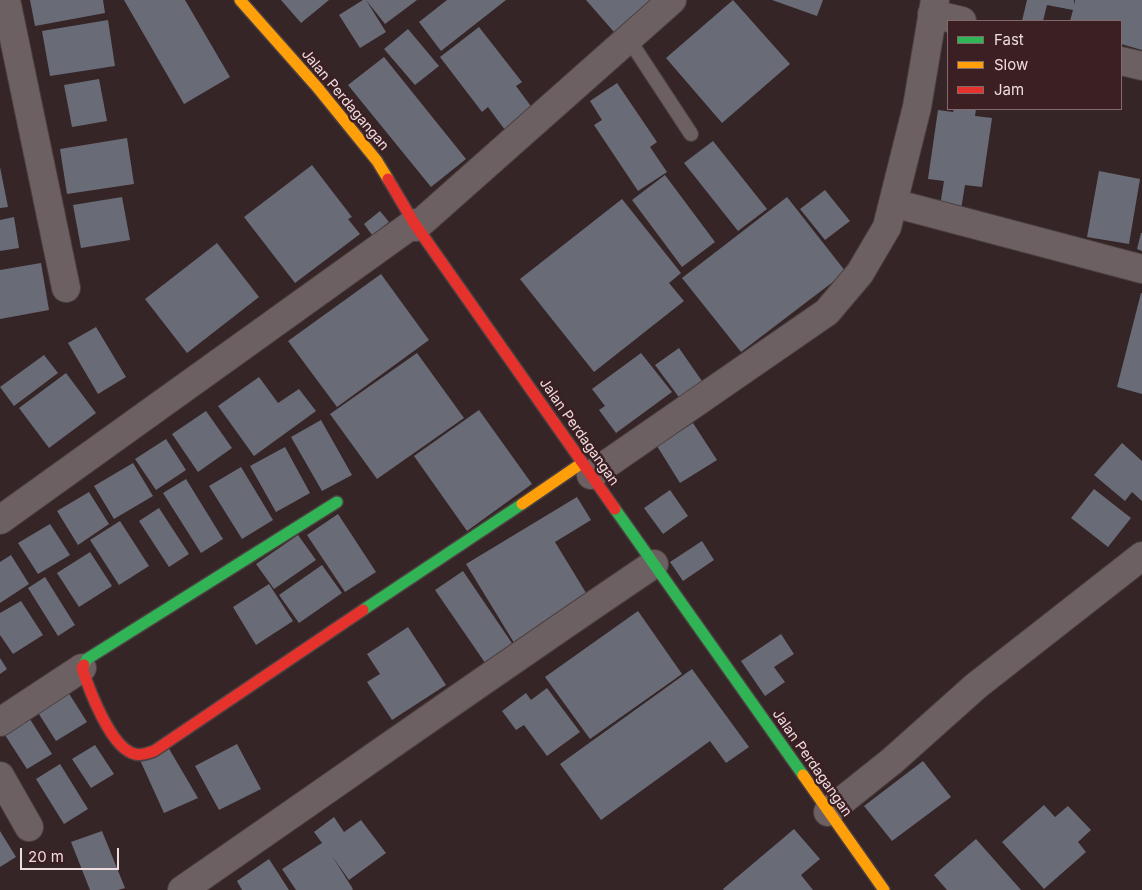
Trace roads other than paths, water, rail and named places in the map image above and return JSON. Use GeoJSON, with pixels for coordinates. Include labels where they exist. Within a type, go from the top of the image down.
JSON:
{"type":"FeatureCollection","features":[{"type":"Feature","properties":{"kind":"street"},"geometry":{"type":"LineString","coordinates":[[6,0],[66,288]]}},
{"type":"Feature","properties":{"kind":"street","name":"Jalan Perdagangan"},"geometry":{"type":"LineString","coordinates":[[240,0],[317,87],[377,161],[415,225],[884,890]]}},
{"type":"Feature","properties":{"kind":"street"},"geometry":{"type":"LineString","coordinates":[[0,520],[415,225],[672,0]]}},
{"type":"Feature","properties":{"kind":"street"},"geometry":{"type":"LineString","coordinates":[[82,668],[97,707],[124,748],[132,754],[154,751],[827,312],[860,273],[887,226],[917,108],[934,7],[960,20]]}},
{"type":"Feature","properties":{"kind":"street"},"geometry":{"type":"LineString","coordinates":[[1122,61],[1142,66]]}},
{"type":"Feature","properties":{"kind":"street"},"geometry":{"type":"LineString","coordinates":[[893,203],[1142,269]]}},
{"type":"Feature","properties":{"kind":"street"},"geometry":{"type":"LineString","coordinates":[[0,722],[82,668],[87,659],[337,502]]}},
{"type":"Feature","properties":{"kind":"street"},"geometry":{"type":"LineString","coordinates":[[828,812],[892,761],[976,686],[1142,556]]}},
{"type":"Feature","properties":{"kind":"street"},"geometry":{"type":"LineString","coordinates":[[182,890],[654,564]]}},
{"type":"Feature","properties":{"kind":"street"},"geometry":{"type":"LineString","coordinates":[[0,776],[30,827]]}},
{"type":"Feature","properties":{"kind":"lane"},"geometry":{"type":"LineString","coordinates":[[628,38],[691,134]]}}]}
